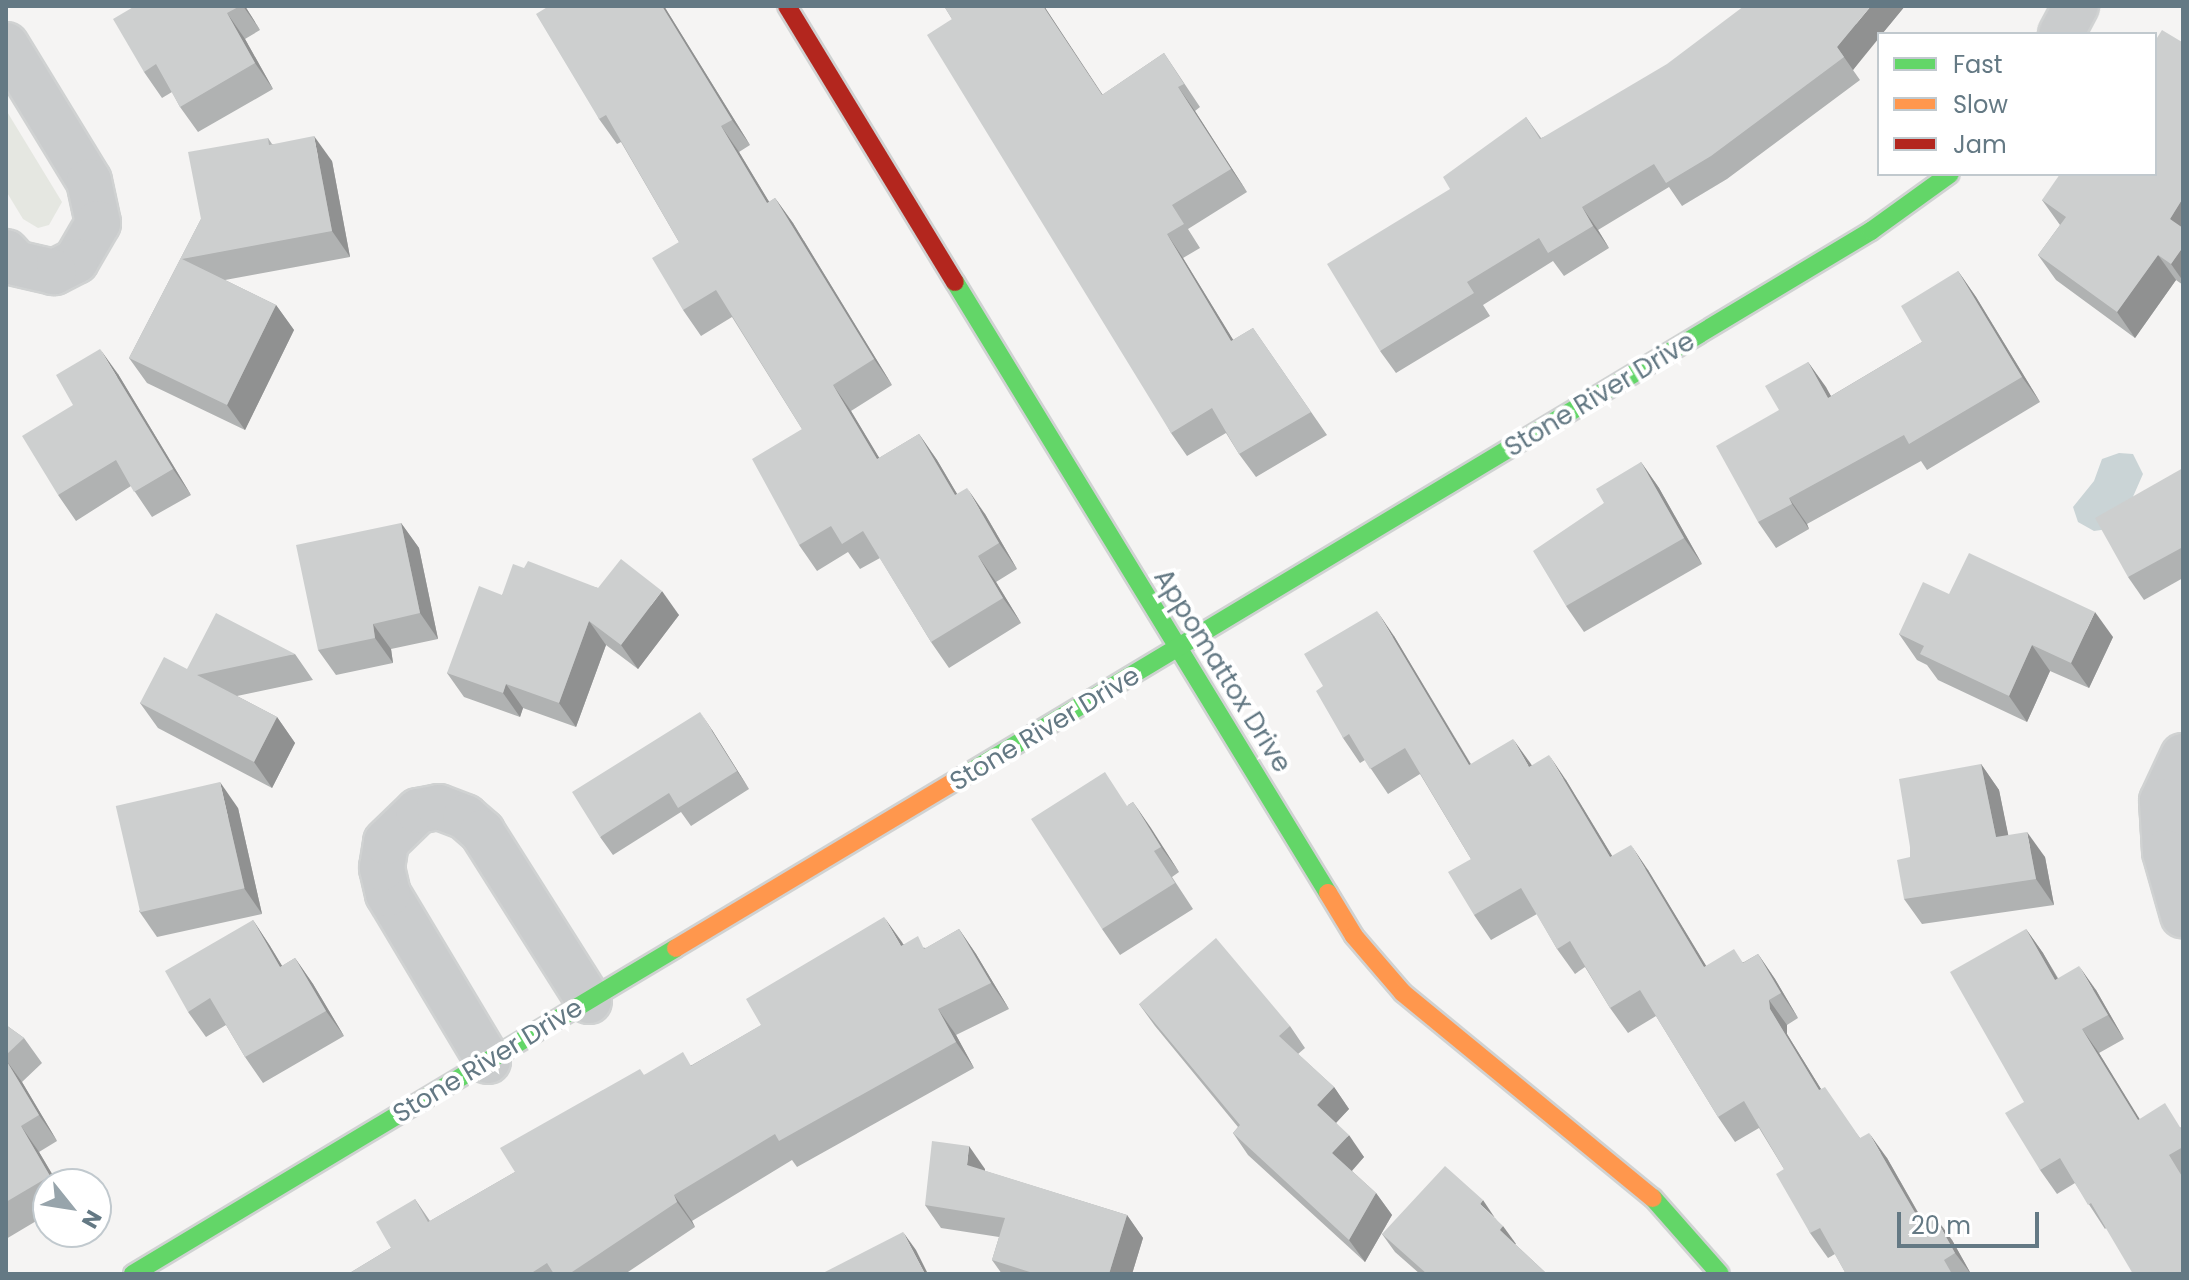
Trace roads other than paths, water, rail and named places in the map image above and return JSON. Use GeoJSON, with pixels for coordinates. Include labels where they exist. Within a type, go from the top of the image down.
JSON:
{"type":"FeatureCollection","features":[{"type":"Feature","properties":{"kind":"street","name":"Appomattox Drive"},"geometry":{"type":"LineString","coordinates":[[787,6],[1354,936],[1403,993],[1670,1212],[1720,1274]]}},
{"type":"Feature","properties":{"kind":"street"},"geometry":{"type":"LineString","coordinates":[[2062,32],[2076,6]]}},
{"type":"Feature","properties":{"kind":"street"},"geometry":{"type":"LineString","coordinates":[[6,45],[89,181],[98,223],[76,261],[54,272],[16,263],[6,252]]}},
{"type":"Feature","properties":{"kind":"street","name":"Stone River Drive"},"geometry":{"type":"LineString","coordinates":[[133,1274],[1178,650],[1871,231],[1947,176]]}},
{"type":"Feature","properties":{"kind":"street"},"geometry":{"type":"LineString","coordinates":[[2183,756],[2162,801],[2165,852],[2183,915]]}},
{"type":"Feature","properties":{"kind":"street"},"geometry":{"type":"LineString","coordinates":[[488,1061],[388,894],[382,868],[386,842],[418,811],[439,807],[465,817],[482,832],[589,1001]]}}]}
